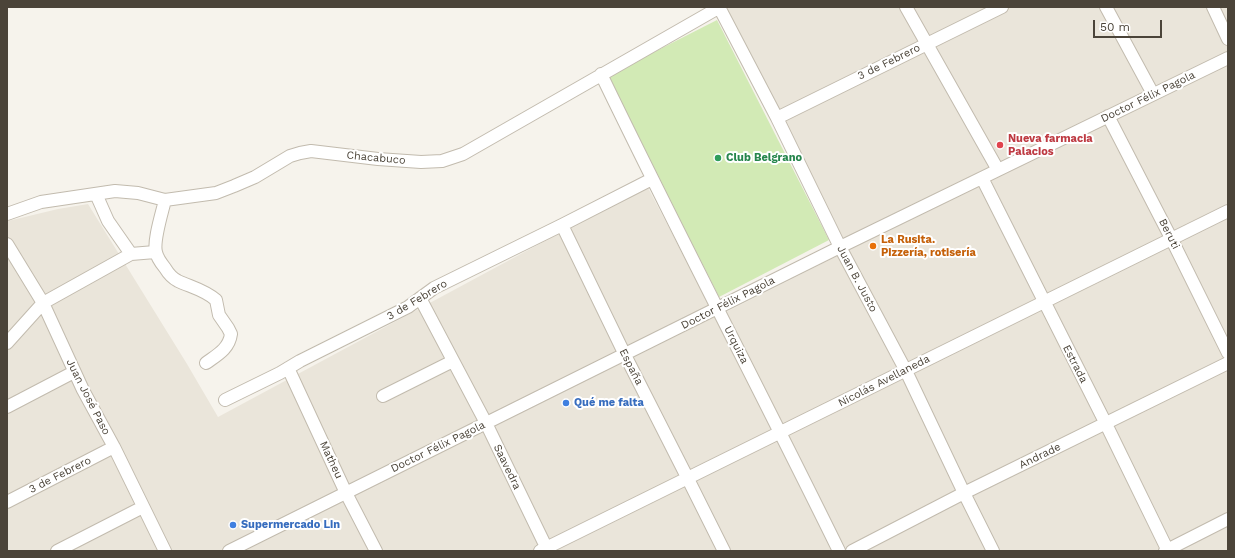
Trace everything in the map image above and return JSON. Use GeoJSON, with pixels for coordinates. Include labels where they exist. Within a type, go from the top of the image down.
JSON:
{"type":"FeatureCollection","features":[{"type":"Feature","properties":{"kind":"street","name":"Chacabuco"},"geometry":{"type":"LineString","coordinates":[[7,214],[41,202],[115,191],[165,200],[216,193],[255,177],[290,156],[300,152],[311,151],[378,159],[421,162],[450,159],[462,154],[719,7]]}},
{"type":"Feature","properties":{"kind":"street","name":"Juan B. Justo"},"geometry":{"type":"LineString","coordinates":[[719,7],[777,118],[840,247],[906,371],[993,551]]}},
{"type":"Feature","properties":{"kind":"street"},"geometry":{"type":"LineString","coordinates":[[906,7],[998,170]]}},
{"type":"Feature","properties":{"kind":"street","name":"3 de Febrero"},"geometry":{"type":"LineString","coordinates":[[777,118],[1002,7]]}},
{"type":"Feature","properties":{"kind":"street"},"geometry":{"type":"LineString","coordinates":[[1106,7],[1153,94]]}},
{"type":"Feature","properties":{"kind":"street"},"geometry":{"type":"LineString","coordinates":[[1213,7],[1228,39]]}},
{"type":"Feature","properties":{"kind":"street","name":"Doctor Félix Pagola"},"geometry":{"type":"LineString","coordinates":[[229,551],[840,247],[1228,58]]}},
{"type":"Feature","properties":{"kind":"street","name":"Urquiza"},"geometry":{"type":"LineString","coordinates":[[602,74],[652,179],[839,551]]}},
{"type":"Feature","properties":{"kind":"street","name":"Beruti"},"geometry":{"type":"LineString","coordinates":[[1108,116],[1172,240],[1228,354]]}},
{"type":"Feature","properties":{"kind":"street","name":"Estrada"},"geometry":{"type":"LineString","coordinates":[[982,178],[1106,424],[1166,551]]}},
{"type":"Feature","properties":{"kind":"street","name":"3 de Febrero"},"geometry":{"type":"LineString","coordinates":[[225,400],[408,307],[434,288],[652,179]]}},
{"type":"Feature","properties":{"kind":"street"},"geometry":{"type":"LineString","coordinates":[[96,194],[108,221],[131,254]]}},
{"type":"Feature","properties":{"kind":"street"},"geometry":{"type":"LineString","coordinates":[[165,200],[155,252],[169,274],[177,280],[206,293],[216,300],[219,315],[231,334],[227,346],[223,351],[206,362]]}},
{"type":"Feature","properties":{"kind":"street","name":"Nicolás Avellaneda"},"geometry":{"type":"LineString","coordinates":[[545,550],[1228,212]]}},
{"type":"Feature","properties":{"kind":"street","name":"España"},"geometry":{"type":"LineString","coordinates":[[562,225],[624,355],[724,551]]}},
{"type":"Feature","properties":{"kind":"street","name":"Juan José Paso"},"geometry":{"type":"LineString","coordinates":[[7,244],[43,303],[74,372],[114,448],[165,551]]}},
{"type":"Feature","properties":{"kind":"street"},"geometry":{"type":"LineString","coordinates":[[7,343],[43,303],[131,254],[155,252]]}},
{"type":"Feature","properties":{"kind":"street","name":"Saavedra"},"geometry":{"type":"LineString","coordinates":[[420,298],[486,424],[545,550]]}},
{"type":"Feature","properties":{"kind":"street"},"geometry":{"type":"LineString","coordinates":[[383,396],[453,361]]}},
{"type":"Feature","properties":{"kind":"street","name":"Andrade"},"geometry":{"type":"LineString","coordinates":[[852,551],[964,493],[1228,364]]}},
{"type":"Feature","properties":{"kind":"street","name":"Matheu"},"geometry":{"type":"LineString","coordinates":[[288,368],[346,493],[376,551]]}},
{"type":"Feature","properties":{"kind":"street"},"geometry":{"type":"LineString","coordinates":[[7,407],[74,372]]}},
{"type":"Feature","properties":{"kind":"street","name":"3 de Febrero"},"geometry":{"type":"LineString","coordinates":[[7,502],[114,448]]}},
{"type":"Feature","properties":{"kind":"street"},"geometry":{"type":"LineString","coordinates":[[57,551],[143,507]]}},
{"type":"Feature","properties":{"kind":"street"},"geometry":{"type":"LineString","coordinates":[[1166,551],[1228,519]]}},
{"type":"Feature","properties":{"kind":"shaded area"},"geometry":{"type":"Polygon","coordinates":[[[730,7],[1228,7],[1228,551],[7,551],[8,221],[58,209],[88,204],[218,417],[647,186],[716,317],[847,251],[726,9],[730,7]]]}},
{"type":"Feature","properties":{"kind":"green space","name":"Club Belgrano"},"geometry":{"type":"Polygon","coordinates":[[[717,20],[829,240],[719,297],[607,76],[717,20]]]}},
{"type":"Feature","properties":{"kind":"place","name":"Nueva farmacia Palacios"},"geometry":{"type":"Point","coordinates":[1000,145]}},
{"type":"Feature","properties":{"kind":"place","name":"Club Belgrano"},"geometry":{"type":"Point","coordinates":[718,158]}},
{"type":"Feature","properties":{"kind":"place","name":"La Rusita. Pizzería, rotisería"},"geometry":{"type":"Point","coordinates":[873,246]}},
{"type":"Feature","properties":{"kind":"place","name":"Qué me falta"},"geometry":{"type":"Point","coordinates":[566,403]}},
{"type":"Feature","properties":{"kind":"place","name":"Supermercado Lin"},"geometry":{"type":"Point","coordinates":[233,525]}}]}
